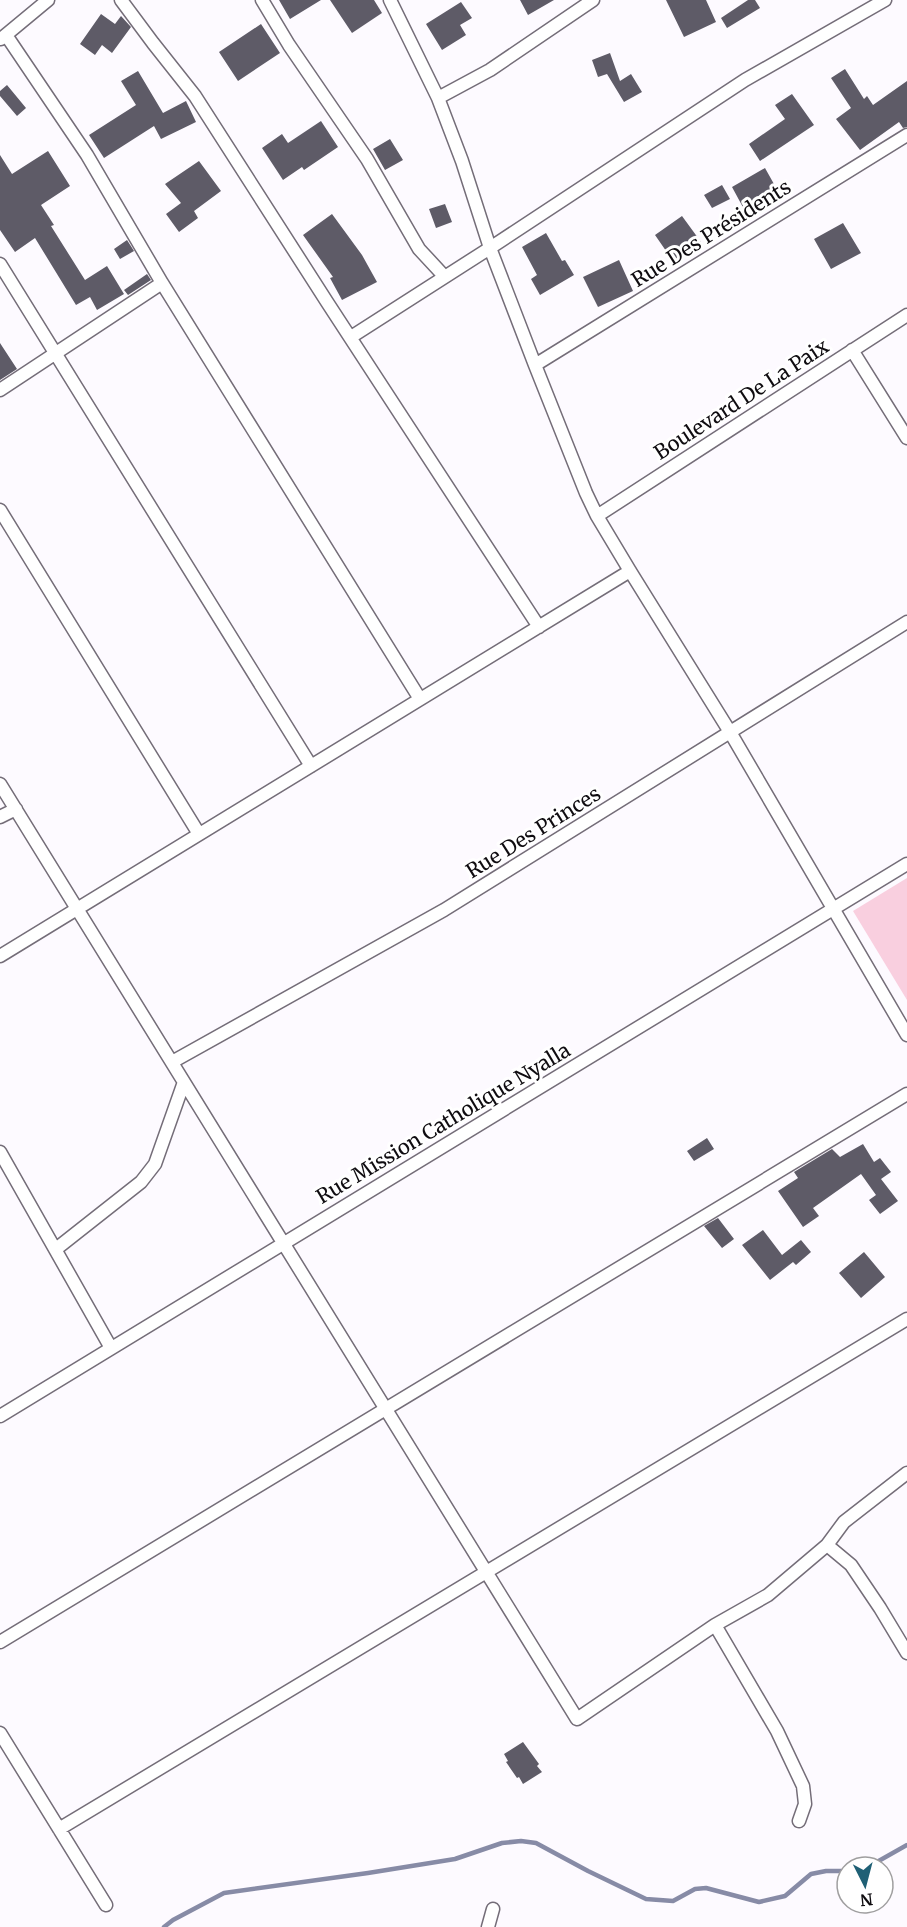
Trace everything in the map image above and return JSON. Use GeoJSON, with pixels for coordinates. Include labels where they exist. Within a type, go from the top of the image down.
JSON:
{"type":"FeatureCollection","features":[{"type":"Feature","properties":{"kind":"street"},"geometry":{"type":"LineString","coordinates":[[48,0],[3,38],[87,155],[162,283],[420,699]]}},
{"type":"Feature","properties":{"kind":"street"},"geometry":{"type":"LineString","coordinates":[[121,0],[195,96],[539,627]]}},
{"type":"Feature","properties":{"kind":"street"},"geometry":{"type":"LineString","coordinates":[[262,0],[289,45],[367,159],[419,249],[444,276]]}},
{"type":"Feature","properties":{"kind":"street"},"geometry":{"type":"LineString","coordinates":[[390,0],[438,98],[462,161],[490,248],[597,516],[730,732],[907,1035]]}},
{"type":"Feature","properties":{"kind":"street"},"geometry":{"type":"LineString","coordinates":[[438,98],[490,70],[593,0]]}},
{"type":"Feature","properties":{"kind":"street"},"geometry":{"type":"LineString","coordinates":[[351,337],[745,80],[885,0]]}},
{"type":"Feature","properties":{"kind":"street","name":"Rue Des Présidents"},"geometry":{"type":"LineString","coordinates":[[535,365],[907,135]]}},
{"type":"Feature","properties":{"kind":"street"},"geometry":{"type":"LineString","coordinates":[[0,264],[311,766]]}},
{"type":"Feature","properties":{"kind":"street"},"geometry":{"type":"LineString","coordinates":[[0,390],[162,283]]}},
{"type":"Feature","properties":{"kind":"street","name":"Boulevard De La Paix"},"geometry":{"type":"LineString","coordinates":[[597,516],[907,315]]}},
{"type":"Feature","properties":{"kind":"street"},"geometry":{"type":"LineString","coordinates":[[852,350],[907,438]]}},
{"type":"Feature","properties":{"kind":"street"},"geometry":{"type":"LineString","coordinates":[[0,510],[200,834]]}},
{"type":"Feature","properties":{"kind":"street"},"geometry":{"type":"LineString","coordinates":[[0,956],[630,571]]}},
{"type":"Feature","properties":{"kind":"street","name":"Rue Des Princes"},"geometry":{"type":"LineString","coordinates":[[172,1062],[444,910],[907,622]]}},
{"type":"Feature","properties":{"kind":"street"},"geometry":{"type":"LineString","coordinates":[[0,784],[577,1719],[715,1625],[768,1595],[827,1545],[844,1522],[907,1473]]}},
{"type":"Feature","properties":{"kind":"street"},"geometry":{"type":"LineString","coordinates":[[0,817],[15,809]]}},
{"type":"Feature","properties":{"kind":"street","name":"Rue Mission Catholique Nyalla"},"geometry":{"type":"LineString","coordinates":[[0,1416],[907,864]]}},
{"type":"Feature","properties":{"kind":"street"},"geometry":{"type":"LineString","coordinates":[[56,1250],[141,1182],[155,1164],[184,1082]]}},
{"type":"Feature","properties":{"kind":"street"},"geometry":{"type":"LineString","coordinates":[[0,1642],[907,1094]]}},
{"type":"Feature","properties":{"kind":"street"},"geometry":{"type":"LineString","coordinates":[[0,1152],[111,1348]]}},
{"type":"Feature","properties":{"kind":"street"},"geometry":{"type":"LineString","coordinates":[[59,1829],[907,1319]]}},
{"type":"Feature","properties":{"kind":"street"},"geometry":{"type":"LineString","coordinates":[[827,1545],[851,1565],[907,1653]]}},
{"type":"Feature","properties":{"kind":"street"},"geometry":{"type":"LineString","coordinates":[[715,1625],[777,1731],[803,1786],[805,1804],[799,1821]]}},
{"type":"Feature","properties":{"kind":"street"},"geometry":{"type":"LineString","coordinates":[[0,1733],[106,1905]]}},
{"type":"Feature","properties":{"kind":"street"},"geometry":{"type":"LineString","coordinates":[[488,1927],[493,1909]]}},
{"type":"Feature","properties":{"kind":"shaded area"},"geometry":{"type":"Polygon","coordinates":[[[907,878],[907,1000],[853,911],[907,878]]]}},
{"type":"Feature","properties":{"kind":"building"},"geometry":{"type":"Polygon","coordinates":[[[279,0],[321,0],[290,19],[279,0]]]}},
{"type":"Feature","properties":{"kind":"building"},"geometry":{"type":"Polygon","coordinates":[[[330,0],[374,0],[382,13],[352,33],[330,0]]]}},
{"type":"Feature","properties":{"kind":"building"},"geometry":{"type":"Polygon","coordinates":[[[520,0],[554,0],[528,15],[520,0]]]}},
{"type":"Feature","properties":{"kind":"building"},"geometry":{"type":"Polygon","coordinates":[[[666,0],[706,0],[716,22],[684,37],[666,0]]]}},
{"type":"Feature","properties":{"kind":"building"},"geometry":{"type":"Polygon","coordinates":[[[748,0],[755,0],[760,8],[727,28],[721,18],[748,0]]]}},
{"type":"Feature","properties":{"kind":"building"},"geometry":{"type":"Polygon","coordinates":[[[461,2],[472,18],[460,25],[466,35],[442,50],[426,24],[461,2]]]}},
{"type":"Feature","properties":{"kind":"building"},"geometry":{"type":"Polygon","coordinates":[[[101,14],[115,24],[121,16],[131,27],[112,53],[102,45],[95,55],[80,44],[101,14]]]}},
{"type":"Feature","properties":{"kind":"building"},"geometry":{"type":"Polygon","coordinates":[[[261,24],[280,53],[238,81],[219,52],[261,24]]]}},
{"type":"Feature","properties":{"kind":"building"},"geometry":{"type":"Polygon","coordinates":[[[610,53],[620,81],[631,74],[642,92],[624,102],[607,74],[598,77],[592,60],[610,53]]]}},
{"type":"Feature","properties":{"kind":"building"},"geometry":{"type":"Polygon","coordinates":[[[845,69],[864,99],[867,96],[873,105],[907,81],[907,127],[903,128],[899,122],[860,150],[836,119],[851,108],[831,78],[845,69]]]}},
{"type":"Feature","properties":{"kind":"building"},"geometry":{"type":"Polygon","coordinates":[[[138,71],[163,113],[186,101],[196,122],[161,139],[154,126],[104,158],[89,135],[136,105],[121,81],[138,71]]]}},
{"type":"Feature","properties":{"kind":"building"},"geometry":{"type":"Polygon","coordinates":[[[7,85],[26,108],[17,116],[0,96],[0,91],[7,85]]]}},
{"type":"Feature","properties":{"kind":"building"},"geometry":{"type":"Polygon","coordinates":[[[792,94],[814,125],[760,161],[749,144],[785,119],[775,105],[792,94]]]}},
{"type":"Feature","properties":{"kind":"building"},"geometry":{"type":"Polygon","coordinates":[[[321,121],[338,147],[304,170],[302,167],[283,180],[262,148],[282,134],[288,143],[321,121]]]}},
{"type":"Feature","properties":{"kind":"building"},"geometry":{"type":"Polygon","coordinates":[[[390,139],[403,160],[385,170],[373,149],[390,139]]]}},
{"type":"Feature","properties":{"kind":"building"},"geometry":{"type":"Polygon","coordinates":[[[48,151],[70,186],[41,205],[54,225],[51,226],[85,280],[107,266],[124,294],[97,310],[90,297],[76,305],[35,238],[15,252],[0,230],[0,155],[12,174],[48,151]]]}},
{"type":"Feature","properties":{"kind":"building"},"geometry":{"type":"Polygon","coordinates":[[[199,161],[221,191],[194,211],[198,218],[179,232],[166,214],[181,203],[165,184],[199,161]]]}},
{"type":"Feature","properties":{"kind":"building"},"geometry":{"type":"Polygon","coordinates":[[[765,168],[779,193],[745,211],[732,187],[765,168]]]}},
{"type":"Feature","properties":{"kind":"building"},"geometry":{"type":"Polygon","coordinates":[[[722,185],[730,199],[712,208],[704,195],[722,185]]]}},
{"type":"Feature","properties":{"kind":"building"},"geometry":{"type":"Polygon","coordinates":[[[445,204],[452,222],[436,228],[429,209],[445,204]]]}},
{"type":"Feature","properties":{"kind":"building"},"geometry":{"type":"Polygon","coordinates":[[[332,214],[362,255],[377,282],[342,300],[330,278],[333,277],[303,235],[332,214]]]}},
{"type":"Feature","properties":{"kind":"building"},"geometry":{"type":"Polygon","coordinates":[[[682,216],[701,242],[673,261],[655,235],[682,216]]]}},
{"type":"Feature","properties":{"kind":"building"},"geometry":{"type":"Polygon","coordinates":[[[843,223],[861,253],[831,269],[814,239],[843,223]]]}},
{"type":"Feature","properties":{"kind":"building"},"geometry":{"type":"Polygon","coordinates":[[[546,233],[562,261],[565,260],[574,275],[540,295],[531,279],[537,275],[522,247],[546,233]]]}},
{"type":"Feature","properties":{"kind":"building"},"geometry":{"type":"Polygon","coordinates":[[[127,240],[134,251],[120,259],[114,249],[127,240]]]}},
{"type":"Feature","properties":{"kind":"building"},"geometry":{"type":"Polygon","coordinates":[[[619,260],[633,291],[598,307],[583,277],[619,260]]]}},
{"type":"Feature","properties":{"kind":"building"},"geometry":{"type":"Polygon","coordinates":[[[147,274],[151,280],[128,295],[124,290],[147,274]]]}},
{"type":"Feature","properties":{"kind":"building"},"geometry":{"type":"Polygon","coordinates":[[[0,343],[17,369],[0,380],[0,343]]]}},
{"type":"Feature","properties":{"kind":"building"},"geometry":{"type":"Polygon","coordinates":[[[707,1138],[714,1149],[694,1161],[687,1151],[707,1138]]]}},
{"type":"Feature","properties":{"kind":"building"},"geometry":{"type":"Polygon","coordinates":[[[863,1144],[874,1162],[880,1158],[891,1172],[881,1179],[898,1201],[880,1214],[869,1200],[876,1195],[861,1174],[813,1208],[819,1216],[803,1227],[778,1191],[798,1178],[794,1172],[832,1149],[840,1157],[863,1144]]]}},
{"type":"Feature","properties":{"kind":"building"},"geometry":{"type":"Polygon","coordinates":[[[718,1218],[734,1239],[722,1248],[704,1226],[718,1218]]]}},
{"type":"Feature","properties":{"kind":"building"},"geometry":{"type":"Polygon","coordinates":[[[763,1230],[782,1255],[801,1240],[811,1252],[796,1265],[793,1262],[770,1280],[742,1245],[763,1230]]]}},
{"type":"Feature","properties":{"kind":"building"},"geometry":{"type":"Polygon","coordinates":[[[864,1252],[885,1277],[861,1298],[839,1273],[864,1252]]]}},
{"type":"Feature","properties":{"kind":"building"},"geometry":{"type":"Polygon","coordinates":[[[523,1742],[542,1772],[523,1784],[506,1762],[508,1761],[504,1754],[523,1742]]]}},
{"type":"Feature","properties":{"kind":"waterway"},"geometry":{"type":"LineString","coordinates":[[164,1927],[224,1893],[455,1859],[502,1843],[521,1841],[536,1843],[646,1899],[673,1901],[695,1889],[706,1888],[759,1902],[785,1896],[811,1874],[835,1871]]}},
{"type":"Feature","properties":{"kind":"waterway"},"geometry":{"type":"LineString","coordinates":[[889,1855],[907,1845]]}}]}
